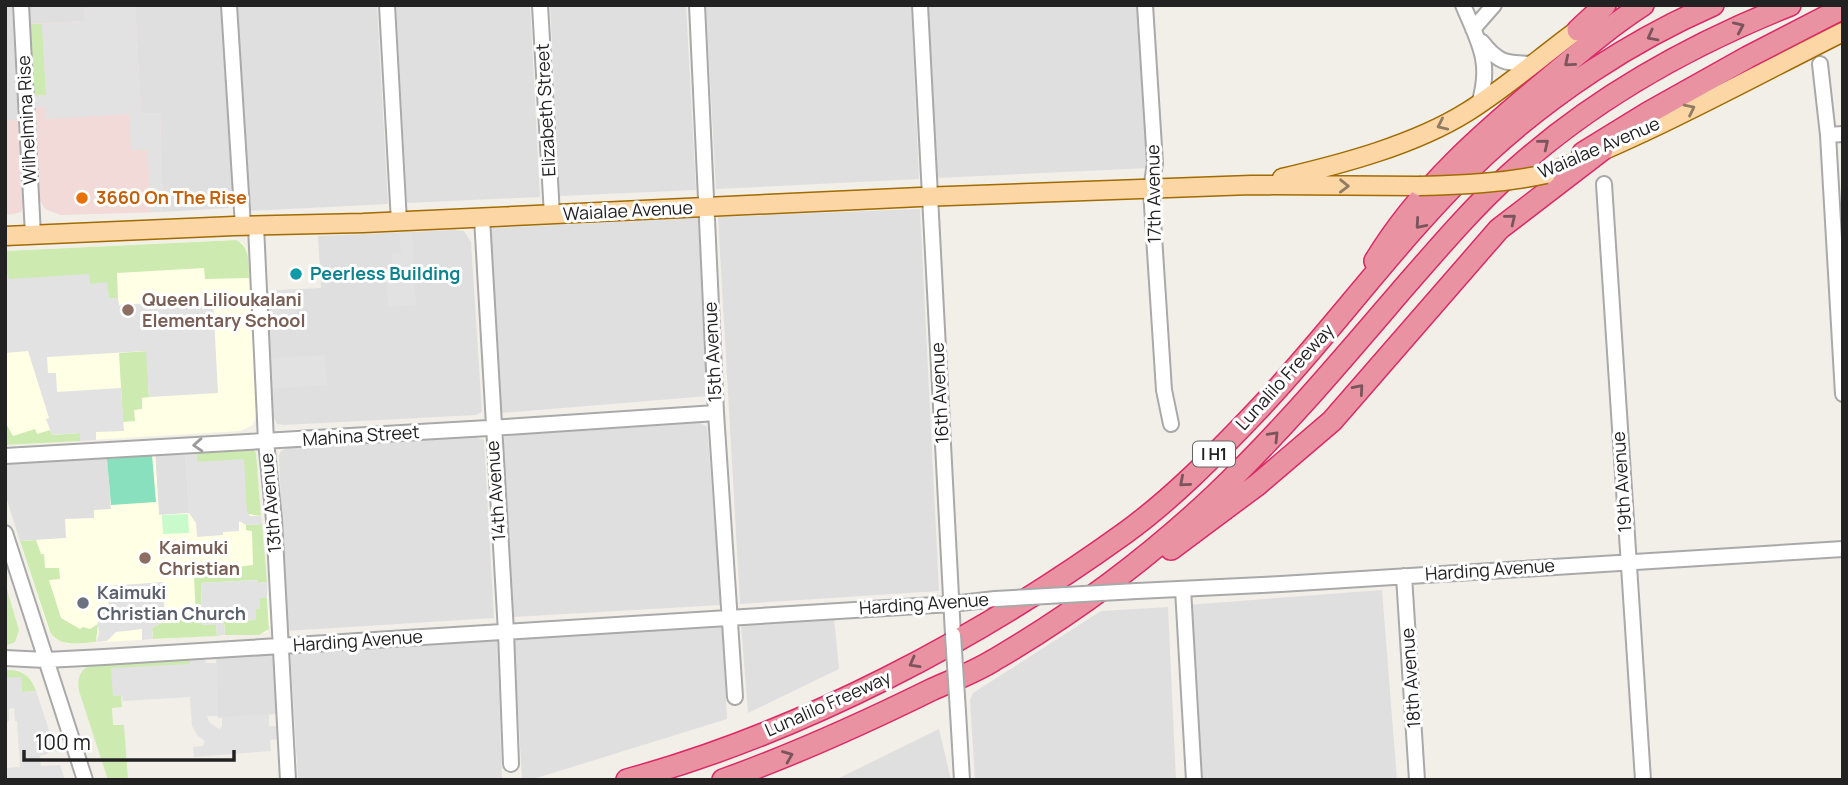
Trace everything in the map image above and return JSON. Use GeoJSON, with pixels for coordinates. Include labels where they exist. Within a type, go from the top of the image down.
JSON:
{"type":"FeatureCollection","features":[{"type":"Feature","properties":{"kind":"highway"},"geometry":{"type":"LineString","coordinates":[[1578,30],[1605,5]]}},
{"type":"Feature","properties":{"kind":"highway"},"geometry":{"type":"LineString","coordinates":[[1343,313],[1393,230],[1474,142],[1606,31],[1643,5]]}},
{"type":"Feature","properties":{"kind":"highway","name":"Lunalilo Freeway"},"geometry":{"type":"LineString","coordinates":[[627,780],[733,746],[890,677],[973,631],[1127,531],[1192,475],[1262,405],[1455,185],[1519,125],[1629,48],[1713,5]]}},
{"type":"Feature","properties":{"kind":"highway","name":"Lunalilo Freeway"},"geometry":{"type":"LineString","coordinates":[[723,780],[812,746],[992,662],[1113,581],[1213,497],[1308,400],[1478,205],[1539,148],[1573,121],[1645,74],[1719,35],[1790,5]]}},
{"type":"Feature","properties":{"kind":"highway"},"geometry":{"type":"LineString","coordinates":[[1554,171],[1659,107],[1843,8]]}},
{"type":"Feature","properties":{"kind":"highway"},"geometry":{"type":"LineString","coordinates":[[992,662],[1063,622],[1135,575],[1257,485],[1332,421],[1499,229],[1602,150]]}},
{"type":"Feature","properties":{"kind":"main road","name":"Waialae Avenue"},"geometry":{"type":"LineString","coordinates":[[1251,185],[1334,166],[1404,142],[1464,114],[1612,5]]}},
{"type":"Feature","properties":{"kind":"main road","name":"Waialae Avenue"},"geometry":{"type":"LineString","coordinates":[[5,236],[399,222],[1251,185],[1476,184],[1554,171],[1773,69],[1843,32]]}},
{"type":"Feature","properties":{"kind":"street","name":"Wilhelmina Rise"},"geometry":{"type":"LineString","coordinates":[[21,5],[33,234]]}},
{"type":"Feature","properties":{"kind":"street","name":"13th Avenue"},"geometry":{"type":"LineString","coordinates":[[229,5],[274,520],[288,780]]}},
{"type":"Feature","properties":{"kind":"street"},"geometry":{"type":"LineString","coordinates":[[387,5],[399,222]]}},
{"type":"Feature","properties":{"kind":"street","name":"Elizabeth Street"},"geometry":{"type":"LineString","coordinates":[[540,5],[552,215]]}},
{"type":"Feature","properties":{"kind":"street","name":"15th Avenue"},"geometry":{"type":"LineString","coordinates":[[697,5],[716,413],[734,698]]}},
{"type":"Feature","properties":{"kind":"street","name":"16th Avenue"},"geometry":{"type":"LineString","coordinates":[[920,5],[962,780]]}},
{"type":"Feature","properties":{"kind":"street","name":"17th Avenue"},"geometry":{"type":"LineString","coordinates":[[1145,5],[1155,163],[1151,190],[1164,390],[1171,424]]}},
{"type":"Feature","properties":{"kind":"street"},"geometry":{"type":"LineString","coordinates":[[1463,5],[1484,61],[1486,82],[1479,104]]}},
{"type":"Feature","properties":{"kind":"street"},"geometry":{"type":"LineString","coordinates":[[1473,29],[1494,5]]}},
{"type":"Feature","properties":{"kind":"street"},"geometry":{"type":"LineString","coordinates":[[1473,29],[1493,57],[1510,63],[1533,64]]}},
{"type":"Feature","properties":{"kind":"street"},"geometry":{"type":"LineString","coordinates":[[1820,64],[1835,135],[1843,394]]}},
{"type":"Feature","properties":{"kind":"street","name":"19th Avenue"},"geometry":{"type":"LineString","coordinates":[[1604,184],[1643,780]]}},
{"type":"Feature","properties":{"kind":"street","name":"14th Avenue"},"geometry":{"type":"LineString","coordinates":[[482,218],[511,764]]}},
{"type":"Feature","properties":{"kind":"street","name":"Mahina Street"},"geometry":{"type":"LineString","coordinates":[[5,456],[716,413]]}},
{"type":"Feature","properties":{"kind":"street"},"geometry":{"type":"LineString","coordinates":[[5,533],[85,780]]}},
{"type":"Feature","properties":{"kind":"street","name":"Harding Avenue"},"geometry":{"type":"LineString","coordinates":[[5,658],[46,660],[951,604],[995,599],[1843,549]]}},
{"type":"Feature","properties":{"kind":"street","name":"18th Avenue"},"geometry":{"type":"LineString","coordinates":[[1404,576],[1418,780]]}},
{"type":"Feature","properties":{"kind":"street"},"geometry":{"type":"LineString","coordinates":[[1183,589],[1194,780]]}},
{"type":"Feature","properties":{"kind":"shaded area"},"geometry":{"type":"Polygon","coordinates":[[[5,5],[12,5],[18,120],[5,120],[5,5]]]}},
{"type":"Feature","properties":{"kind":"shaded area"},"geometry":{"type":"Polygon","coordinates":[[[28,5],[84,5],[85,21],[30,24],[28,5]]]}},
{"type":"Feature","properties":{"kind":"shaded area"},"geometry":{"type":"Polygon","coordinates":[[[84,5],[135,5],[141,113],[160,113],[163,212],[60,215],[45,209],[37,195],[30,24],[85,21],[84,5]]]}},
{"type":"Feature","properties":{"kind":"shaded area"},"geometry":{"type":"Polygon","coordinates":[[[84,5],[135,5],[141,113],[160,113],[163,212],[150,212],[148,150],[131,150],[129,114],[46,119],[46,107],[34,108],[33,96],[46,95],[42,24],[85,21],[84,5]]]}},
{"type":"Feature","properties":{"kind":"shaded area"},"geometry":{"type":"Polygon","coordinates":[[[135,5],[224,5],[234,198],[233,204],[228,208],[163,212],[160,113],[141,113],[135,5]]]}},
{"type":"Feature","properties":{"kind":"shaded area"},"geometry":{"type":"Polygon","coordinates":[[[237,5],[377,5],[388,204],[248,211],[237,5]]]}},
{"type":"Feature","properties":{"kind":"shaded area"},"geometry":{"type":"Polygon","coordinates":[[[396,5],[530,5],[540,197],[407,203],[396,5]]]}},
{"type":"Feature","properties":{"kind":"shaded area"},"geometry":{"type":"Polygon","coordinates":[[[550,5],[686,5],[696,190],[560,196],[550,5]]]}},
{"type":"Feature","properties":{"kind":"shaded area"},"geometry":{"type":"Polygon","coordinates":[[[706,5],[911,5],[919,179],[716,189],[706,5]]]}},
{"type":"Feature","properties":{"kind":"shaded area"},"geometry":{"type":"Polygon","coordinates":[[[928,5],[1137,5],[1149,168],[936,178],[928,5]]]}},
{"type":"Feature","properties":{"kind":"shaded area"},"geometry":{"type":"Polygon","coordinates":[[[5,120],[18,120],[23,207],[21,212],[5,215],[5,120]]]}},
{"type":"Feature","properties":{"kind":"shaded area"},"geometry":{"type":"Polygon","coordinates":[[[920,209],[939,591],[740,604],[718,217],[920,209]]]}},
{"type":"Feature","properties":{"kind":"shaded area"},"geometry":{"type":"Polygon","coordinates":[[[698,218],[708,396],[501,413],[490,228],[698,218]]]}},
{"type":"Feature","properties":{"kind":"shaded area"},"geometry":{"type":"Polygon","coordinates":[[[464,231],[471,242],[482,412],[476,415],[277,424],[272,414],[265,291],[321,288],[318,236],[464,231]]]}},
{"type":"Feature","properties":{"kind":"shaded area"},"geometry":{"type":"Polygon","coordinates":[[[399,232],[412,232],[416,305],[388,307],[386,275],[393,274],[392,253],[401,253],[399,232]]]}},
{"type":"Feature","properties":{"kind":"shaded area","name":"Queen Lilioukalani Elementary School"},"geometry":{"type":"Polygon","coordinates":[[[233,240],[243,243],[247,251],[257,413],[253,425],[240,431],[5,445],[5,251],[233,240]]]}},
{"type":"Feature","properties":{"kind":"shaded area"},"geometry":{"type":"Polygon","coordinates":[[[5,274],[8,274],[9,279],[89,274],[90,284],[107,282],[109,298],[118,298],[119,305],[213,299],[218,393],[149,397],[146,351],[47,357],[48,373],[56,373],[57,392],[121,388],[124,431],[96,432],[96,440],[80,441],[80,433],[52,435],[28,351],[5,353],[5,274]]]}},
{"type":"Feature","properties":{"kind":"shaded area"},"geometry":{"type":"Polygon","coordinates":[[[295,289],[297,321],[267,322],[265,291],[295,289]]]}},
{"type":"Feature","properties":{"kind":"shaded area"},"geometry":{"type":"Polygon","coordinates":[[[325,355],[327,385],[270,389],[269,358],[325,355]]]}},
{"type":"Feature","properties":{"kind":"shaded area"},"geometry":{"type":"Polygon","coordinates":[[[700,423],[707,427],[721,605],[513,617],[502,440],[504,436],[700,423]]]}},
{"type":"Feature","properties":{"kind":"shaded area"},"geometry":{"type":"Polygon","coordinates":[[[472,436],[484,440],[494,618],[286,631],[279,455],[281,451],[287,448],[472,436]]]}},
{"type":"Feature","properties":{"kind":"shaded area"},"geometry":{"type":"Polygon","coordinates":[[[185,450],[189,513],[159,515],[155,452],[185,450]]]}},
{"type":"Feature","properties":{"kind":"shaded area"},"geometry":{"type":"Polygon","coordinates":[[[185,450],[196,450],[197,462],[244,459],[247,512],[250,516],[261,516],[262,524],[246,525],[239,521],[239,531],[197,537],[196,523],[189,513],[185,450]]]}},
{"type":"Feature","properties":{"kind":"shaded area","name":"Kaimuki Christian"},"geometry":{"type":"Polygon","coordinates":[[[255,450],[270,625],[266,633],[68,644],[54,638],[48,629],[20,541],[66,538],[65,519],[94,518],[94,510],[111,509],[107,455],[155,452],[159,515],[189,513],[255,450]]]}},
{"type":"Feature","properties":{"kind":"shaded area"},"geometry":{"type":"Polygon","coordinates":[[[107,455],[111,509],[67,538],[20,541],[5,494],[5,463],[107,455]]]}},
{"type":"Feature","properties":{"kind":"shaded area"},"geometry":{"type":"Polygon","coordinates":[[[258,580],[258,583],[267,582],[267,598],[260,598],[256,620],[224,621],[225,635],[217,636],[216,625],[202,625],[201,583],[258,580]]]}},
{"type":"Feature","properties":{"kind":"shaded area"},"geometry":{"type":"Polygon","coordinates":[[[163,582],[165,621],[152,628],[153,639],[142,640],[142,629],[116,632],[107,641],[96,642],[99,634],[97,616],[109,609],[107,586],[163,582]]]}},
{"type":"Feature","properties":{"kind":"shaded area"},"geometry":{"type":"Polygon","coordinates":[[[1382,590],[1397,780],[1197,780],[1187,605],[1382,590]]]}},
{"type":"Feature","properties":{"kind":"shaded area"},"geometry":{"type":"Polygon","coordinates":[[[1168,607],[1176,780],[975,780],[970,700],[973,693],[1101,611],[1168,607]]]}},
{"type":"Feature","properties":{"kind":"shaded area"},"geometry":{"type":"Polygon","coordinates":[[[834,618],[839,669],[748,713],[741,624],[834,618]]]}},
{"type":"Feature","properties":{"kind":"shaded area"},"geometry":{"type":"Polygon","coordinates":[[[722,625],[727,719],[530,780],[522,780],[514,636],[722,625]]]}},
{"type":"Feature","properties":{"kind":"shaded area"},"geometry":{"type":"Polygon","coordinates":[[[497,638],[502,780],[298,780],[290,650],[497,638]]]}},
{"type":"Feature","properties":{"kind":"shaded area"},"geometry":{"type":"Polygon","coordinates":[[[269,653],[273,658],[278,714],[218,718],[216,655],[269,653]]]}},
{"type":"Feature","properties":{"kind":"shaded area"},"geometry":{"type":"Polygon","coordinates":[[[204,656],[206,663],[217,663],[218,716],[207,716],[209,722],[219,729],[222,727],[222,717],[269,714],[269,726],[279,726],[280,739],[270,740],[271,751],[194,757],[193,747],[203,746],[205,741],[192,726],[190,697],[123,701],[122,695],[113,696],[111,668],[190,664],[190,657],[204,656]]]}},
{"type":"Feature","properties":{"kind":"shaded area"},"geometry":{"type":"Polygon","coordinates":[[[21,677],[22,692],[36,691],[56,751],[40,756],[41,766],[60,765],[65,780],[5,780],[5,768],[20,767],[14,708],[9,709],[9,721],[5,722],[5,678],[21,677]]]}},
{"type":"Feature","properties":{"kind":"shaded area"},"geometry":{"type":"Polygon","coordinates":[[[939,729],[951,780],[835,780],[939,729]]]}},
{"type":"Feature","properties":{"kind":"green space"},"geometry":{"type":"Polygon","coordinates":[[[30,24],[42,24],[46,95],[33,96],[30,24]]]}},
{"type":"Feature","properties":{"kind":"green space"},"geometry":{"type":"Polygon","coordinates":[[[236,240],[246,251],[249,278],[205,279],[204,268],[117,273],[118,298],[109,298],[90,284],[8,279],[8,274],[5,274],[5,251],[236,240]]]}},
{"type":"Feature","properties":{"kind":"green space"},"geometry":{"type":"Polygon","coordinates":[[[147,351],[149,397],[142,398],[142,409],[134,410],[135,421],[123,422],[119,353],[147,351]]]}},
{"type":"Feature","properties":{"kind":"green space"},"geometry":{"type":"Polygon","coordinates":[[[5,422],[13,436],[35,429],[37,434],[50,430],[52,435],[80,433],[80,441],[5,445],[5,422]]]}},
{"type":"Feature","properties":{"kind":"green space"},"geometry":{"type":"Polygon","coordinates":[[[252,447],[256,453],[261,516],[248,514],[197,462],[196,450],[252,447]]]}},
{"type":"Feature","properties":{"kind":"green space"},"geometry":{"type":"Polygon","coordinates":[[[152,455],[156,502],[111,505],[107,459],[152,455]]]}},
{"type":"Feature","properties":{"kind":"green space"},"geometry":{"type":"Polygon","coordinates":[[[188,514],[189,533],[163,534],[162,515],[188,514]]]}},
{"type":"Feature","properties":{"kind":"green space"},"geometry":{"type":"Polygon","coordinates":[[[262,524],[267,582],[258,583],[257,580],[201,583],[202,625],[216,624],[217,636],[153,639],[152,628],[165,621],[196,619],[194,575],[219,575],[235,572],[235,567],[253,565],[252,531],[246,530],[246,525],[262,524]]]}},
{"type":"Feature","properties":{"kind":"green space"},"geometry":{"type":"Polygon","coordinates":[[[36,540],[41,554],[44,554],[45,568],[59,568],[60,579],[49,580],[61,618],[80,629],[90,629],[98,624],[96,642],[64,642],[50,632],[20,541],[36,540]]]}},
{"type":"Feature","properties":{"kind":"green space"},"geometry":{"type":"Polygon","coordinates":[[[5,583],[19,630],[15,642],[5,646],[5,583]]]}},
{"type":"Feature","properties":{"kind":"green space"},"geometry":{"type":"Polygon","coordinates":[[[260,598],[267,598],[269,629],[259,635],[225,635],[224,621],[256,620],[260,598]]]}},
{"type":"Feature","properties":{"kind":"green space"},"geometry":{"type":"Polygon","coordinates":[[[190,657],[190,664],[114,696],[121,695],[122,707],[112,708],[113,725],[124,725],[128,780],[108,780],[79,691],[81,673],[90,665],[190,657]]]}},
{"type":"Feature","properties":{"kind":"green space"},"geometry":{"type":"Polygon","coordinates":[[[5,670],[25,674],[36,691],[22,692],[21,678],[5,678],[5,670]]]}},
{"type":"Feature","properties":{"kind":"place","name":"3660 On The Rise"},"geometry":{"type":"Point","coordinates":[82,198]}},
{"type":"Feature","properties":{"kind":"place","name":"Peerless Building"},"geometry":{"type":"Point","coordinates":[296,274]}},
{"type":"Feature","properties":{"kind":"place","name":"Queen Lilioukalani Elementary School"},"geometry":{"type":"Point","coordinates":[128,310]}},
{"type":"Feature","properties":{"kind":"place","name":"Kaimuki Christian"},"geometry":{"type":"Point","coordinates":[145,558]}},
{"type":"Feature","properties":{"kind":"place","name":"Kaimuki Christian Church"},"geometry":{"type":"Point","coordinates":[83,603]}}]}
